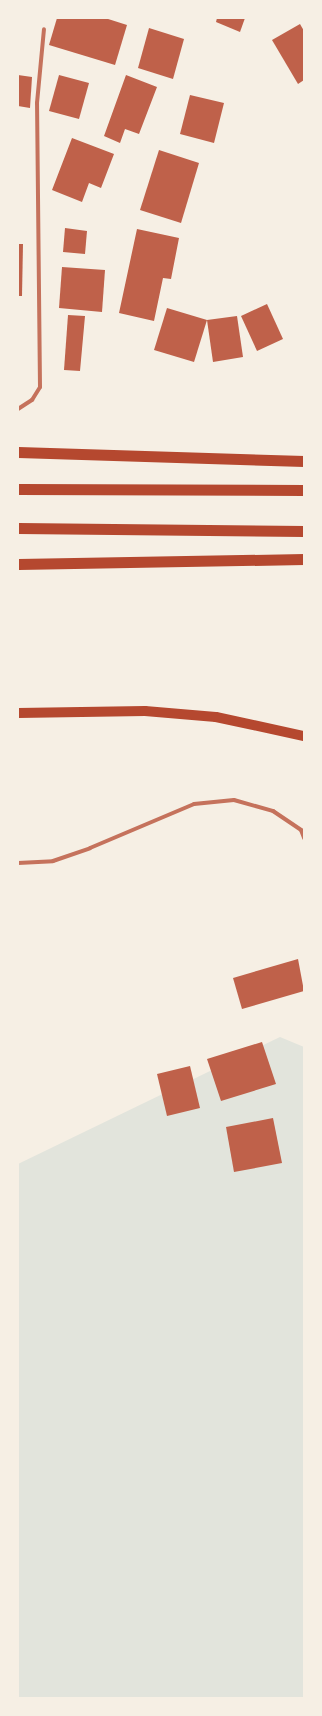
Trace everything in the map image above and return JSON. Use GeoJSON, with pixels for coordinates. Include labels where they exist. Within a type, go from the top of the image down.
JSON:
{"type":"FeatureCollection","features":[{"type":"Feature","properties":{"kind":"highway"},"geometry":{"type":"LineString","coordinates":[[18,452],[304,461]]}},
{"type":"Feature","properties":{"kind":"highway"},"geometry":{"type":"LineString","coordinates":[[18,489],[304,490]]}},
{"type":"Feature","properties":{"kind":"highway"},"geometry":{"type":"LineString","coordinates":[[18,528],[304,531]]}},
{"type":"Feature","properties":{"kind":"highway"},"geometry":{"type":"LineString","coordinates":[[18,564],[304,559]]}},
{"type":"Feature","properties":{"kind":"main road"},"geometry":{"type":"LineString","coordinates":[[18,713],[152,712],[216,717],[304,736]]}},
{"type":"Feature","properties":{"kind":"street"},"geometry":{"type":"LineString","coordinates":[[18,409],[32,400],[40,387],[37,103],[44,29]]}},
{"type":"Feature","properties":{"kind":"street"},"geometry":{"type":"LineString","coordinates":[[18,863],[53,861],[90,848],[194,804],[234,800],[273,811],[301,830],[304,838]]}},
{"type":"Feature","properties":{"kind":"shaded area"},"geometry":{"type":"Polygon","coordinates":[[[280,1037],[304,1047],[304,1698],[18,1698],[18,1164],[280,1037]]]}},
{"type":"Feature","properties":{"kind":"building"},"geometry":{"type":"Polygon","coordinates":[[[57,18],[105,18],[127,25],[115,65],[49,45],[57,18]]]}},
{"type":"Feature","properties":{"kind":"building"},"geometry":{"type":"Polygon","coordinates":[[[217,18],[245,18],[240,32],[216,22],[217,18]]]}},
{"type":"Feature","properties":{"kind":"building"},"geometry":{"type":"Polygon","coordinates":[[[300,24],[304,31],[304,80],[298,84],[272,40],[300,24]]]}},
{"type":"Feature","properties":{"kind":"building"},"geometry":{"type":"Polygon","coordinates":[[[149,28],[184,39],[173,79],[138,68],[149,28]]]}},
{"type":"Feature","properties":{"kind":"building"},"geometry":{"type":"Polygon","coordinates":[[[18,75],[32,77],[30,108],[18,106],[18,75]]]}},
{"type":"Feature","properties":{"kind":"building"},"geometry":{"type":"Polygon","coordinates":[[[59,75],[89,83],[79,119],[49,111],[59,75]]]}},
{"type":"Feature","properties":{"kind":"building"},"geometry":{"type":"Polygon","coordinates":[[[126,75],[157,87],[139,134],[125,129],[120,143],[104,136],[126,75]]]}},
{"type":"Feature","properties":{"kind":"building"},"geometry":{"type":"Polygon","coordinates":[[[190,95],[224,103],[214,143],[180,134],[190,95]]]}},
{"type":"Feature","properties":{"kind":"building"},"geometry":{"type":"Polygon","coordinates":[[[72,138],[114,154],[101,188],[89,183],[82,202],[52,190],[72,138]]]}},
{"type":"Feature","properties":{"kind":"building"},"geometry":{"type":"Polygon","coordinates":[[[159,150],[199,163],[181,223],[140,210],[159,150]]]}},
{"type":"Feature","properties":{"kind":"building"},"geometry":{"type":"Polygon","coordinates":[[[65,228],[87,231],[85,254],[63,252],[65,228]]]}},
{"type":"Feature","properties":{"kind":"building"},"geometry":{"type":"Polygon","coordinates":[[[137,229],[179,238],[171,279],[163,278],[154,321],[119,313],[137,229]]]}},
{"type":"Feature","properties":{"kind":"building"},"geometry":{"type":"Polygon","coordinates":[[[18,244],[23,244],[22,296],[18,296],[18,244]]]}},
{"type":"Feature","properties":{"kind":"building"},"geometry":{"type":"Polygon","coordinates":[[[62,267],[105,270],[102,312],[59,308],[62,267]]]}},
{"type":"Feature","properties":{"kind":"building"},"geometry":{"type":"Polygon","coordinates":[[[267,304],[283,339],[257,351],[241,316],[267,304]]]}},
{"type":"Feature","properties":{"kind":"building"},"geometry":{"type":"Polygon","coordinates":[[[167,308],[207,320],[194,362],[154,350],[167,308]]]}},
{"type":"Feature","properties":{"kind":"building"},"geometry":{"type":"Polygon","coordinates":[[[68,315],[85,316],[80,371],[64,370],[68,315]]]}},
{"type":"Feature","properties":{"kind":"building"},"geometry":{"type":"Polygon","coordinates":[[[237,316],[243,357],[213,362],[207,320],[237,316]]]}},
{"type":"Feature","properties":{"kind":"building"},"geometry":{"type":"Polygon","coordinates":[[[298,959],[304,991],[242,1009],[233,978],[298,959]]]}},
{"type":"Feature","properties":{"kind":"building"},"geometry":{"type":"Polygon","coordinates":[[[262,1042],[276,1084],[221,1101],[207,1059],[262,1042]]]}},
{"type":"Feature","properties":{"kind":"building"},"geometry":{"type":"Polygon","coordinates":[[[190,1066],[200,1108],[167,1116],[157,1074],[190,1066]]]}},
{"type":"Feature","properties":{"kind":"building"},"geometry":{"type":"Polygon","coordinates":[[[273,1118],[282,1163],[234,1172],[226,1127],[273,1118]]]}}]}
